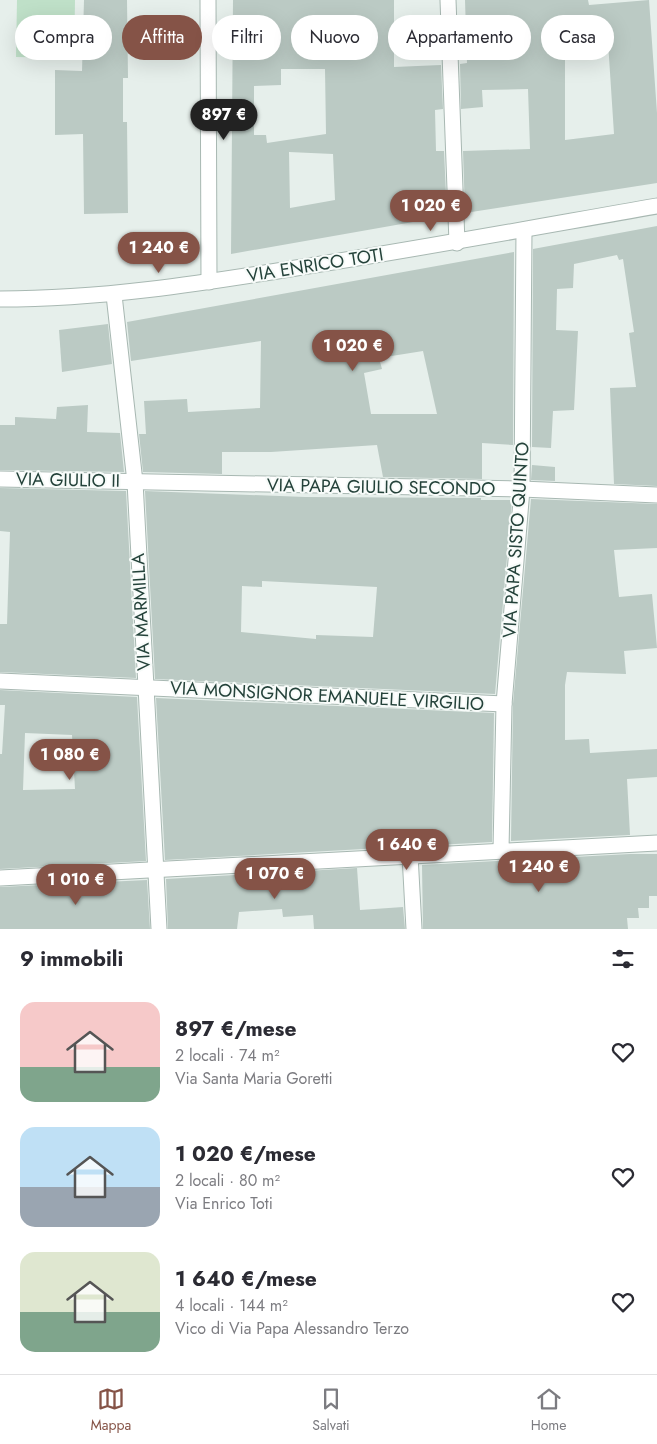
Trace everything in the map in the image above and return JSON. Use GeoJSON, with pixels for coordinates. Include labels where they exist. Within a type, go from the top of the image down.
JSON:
{"type":"FeatureCollection","features":[{"type":"Feature","properties":{"kind":"street"},"geometry":{"type":"LineString","coordinates":[[208,0],[208,282]]}},
{"type":"Feature","properties":{"kind":"street"},"geometry":{"type":"LineString","coordinates":[[448,0],[457,243]]}},
{"type":"Feature","properties":{"kind":"street","name":"VIA ENRICO TOTI"},"geometry":{"type":"LineString","coordinates":[[0,299],[46,299],[114,295],[208,282],[457,243],[657,206]]}},
{"type":"Feature","properties":{"kind":"street","name":"VIA PAPA SISTO QUINTO"},"geometry":{"type":"LineString","coordinates":[[501,850],[504,704],[522,489],[524,230]]}},
{"type":"Feature","properties":{"kind":"street","name":"VIA MARMILLA"},"geometry":{"type":"LineString","coordinates":[[114,295],[135,482],[159,929]]}},
{"type":"Feature","properties":{"kind":"street","name":"VIA GIULIO II"},"geometry":{"type":"LineString","coordinates":[[0,479],[135,482]]}},
{"type":"Feature","properties":{"kind":"street","name":"VIA PAPA GIULIO SECONDO"},"geometry":{"type":"LineString","coordinates":[[135,482],[522,489],[657,495]]}},
{"type":"Feature","properties":{"kind":"street","name":"VIA MONSIGNOR EMANUELE VIRGILIO"},"geometry":{"type":"LineString","coordinates":[[0,681],[504,704]]}},
{"type":"Feature","properties":{"kind":"street"},"geometry":{"type":"LineString","coordinates":[[0,878],[657,843]]}},
{"type":"Feature","properties":{"kind":"street"},"geometry":{"type":"LineString","coordinates":[[410,855],[414,929]]}},
{"type":"Feature","properties":{"kind":"green space"},"geometry":{"type":"Polygon","coordinates":[[[17,0],[75,0],[75,15],[17,15],[17,0]]]}},
{"type":"Feature","properties":{"kind":"building"},"geometry":{"type":"Polygon","coordinates":[[[84,0],[127,0],[127,15],[122,15],[122,60],[128,60],[128,78],[123,78],[123,122],[127,122],[128,213],[84,214],[83,134],[55,135],[55,70],[82,71],[82,60],[112,60],[112,15],[84,15],[84,0]]]}},
{"type":"Feature","properties":{"kind":"building"},"geometry":{"type":"Polygon","coordinates":[[[233,0],[394,0],[394,15],[388,15],[388,60],[394,60],[394,67],[441,65],[443,109],[435,110],[436,151],[444,151],[447,216],[231,254],[233,60],[281,60],[281,15],[233,15],[233,0]],[[281,69],[281,85],[254,86],[254,135],[266,135],[267,143],[326,134],[325,69],[281,69]],[[289,152],[290,208],[335,200],[333,154],[289,152]]]}},
{"type":"Feature","properties":{"kind":"building"},"geometry":{"type":"Polygon","coordinates":[[[465,0],[588,0],[589,5],[649,0],[657,113],[657,183],[465,213],[463,151],[530,149],[528,89],[482,90],[483,107],[461,109],[460,64],[467,63],[467,60],[531,60],[531,15],[465,15],[465,0]],[[541,15],[541,60],[565,60],[565,140],[614,134],[609,60],[614,60],[614,15],[541,15]]]}},
{"type":"Feature","properties":{"kind":"building"},"geometry":{"type":"Polygon","coordinates":[[[657,226],[657,486],[614,484],[610,388],[636,387],[629,333],[634,332],[623,259],[619,260],[617,255],[574,264],[573,288],[557,289],[556,330],[578,331],[574,410],[553,411],[551,448],[532,447],[533,249],[657,226]]]}},
{"type":"Feature","properties":{"kind":"building"},"geometry":{"type":"Polygon","coordinates":[[[514,252],[513,445],[482,443],[482,479],[383,477],[377,445],[271,452],[222,452],[222,474],[143,472],[139,434],[146,434],[144,401],[187,399],[188,412],[260,408],[261,341],[131,361],[127,322],[514,252]],[[423,351],[379,358],[382,369],[364,373],[371,414],[437,414],[423,351]]]}},
{"type":"Feature","properties":{"kind":"building"},"geometry":{"type":"Polygon","coordinates":[[[108,324],[112,364],[62,372],[59,330],[108,324]]]}},
{"type":"Feature","properties":{"kind":"building"},"geometry":{"type":"Polygon","coordinates":[[[88,405],[87,432],[120,433],[124,472],[0,470],[0,425],[15,425],[15,417],[56,419],[57,407],[88,405]]]}},
{"type":"Feature","properties":{"kind":"building"},"geometry":{"type":"Polygon","coordinates":[[[532,465],[555,467],[555,481],[531,480],[532,465]]]}},
{"type":"Feature","properties":{"kind":"building"},"geometry":{"type":"Polygon","coordinates":[[[0,488],[126,491],[136,678],[0,672],[0,624],[7,624],[10,532],[0,531],[0,488]]]}},
{"type":"Feature","properties":{"kind":"building"},"geometry":{"type":"Polygon","coordinates":[[[145,491],[305,497],[481,498],[481,500],[512,500],[495,694],[155,679],[145,491]],[[262,581],[262,587],[242,586],[241,632],[316,639],[316,635],[373,637],[377,587],[262,581]]]}},
{"type":"Feature","properties":{"kind":"building"},"geometry":{"type":"Polygon","coordinates":[[[531,499],[657,504],[657,548],[614,550],[619,597],[652,594],[657,648],[624,651],[626,674],[567,672],[565,685],[565,740],[589,739],[590,753],[657,749],[657,777],[627,779],[630,835],[511,841],[513,704],[531,499]]]}},
{"type":"Feature","properties":{"kind":"building"},"geometry":{"type":"Polygon","coordinates":[[[0,690],[137,697],[146,861],[0,869],[0,754],[2,754],[5,705],[0,705],[0,690]],[[25,733],[23,790],[75,789],[72,735],[25,733]]]}},
{"type":"Feature","properties":{"kind":"building"},"geometry":{"type":"Polygon","coordinates":[[[156,698],[494,713],[492,842],[165,860],[156,698]]]}},
{"type":"Feature","properties":{"kind":"building"},"geometry":{"type":"Polygon","coordinates":[[[657,854],[657,896],[649,896],[649,908],[638,908],[639,918],[627,918],[628,929],[423,929],[422,865],[657,854]]]}},
{"type":"Feature","properties":{"kind":"building"},"geometry":{"type":"Polygon","coordinates":[[[357,868],[360,910],[403,907],[405,929],[314,929],[313,915],[283,917],[282,909],[239,912],[237,929],[168,929],[166,879],[357,868]]]}},
{"type":"Feature","properties":{"kind":"building"},"geometry":{"type":"Polygon","coordinates":[[[147,880],[150,929],[0,929],[0,887],[147,880]]]}}]}
